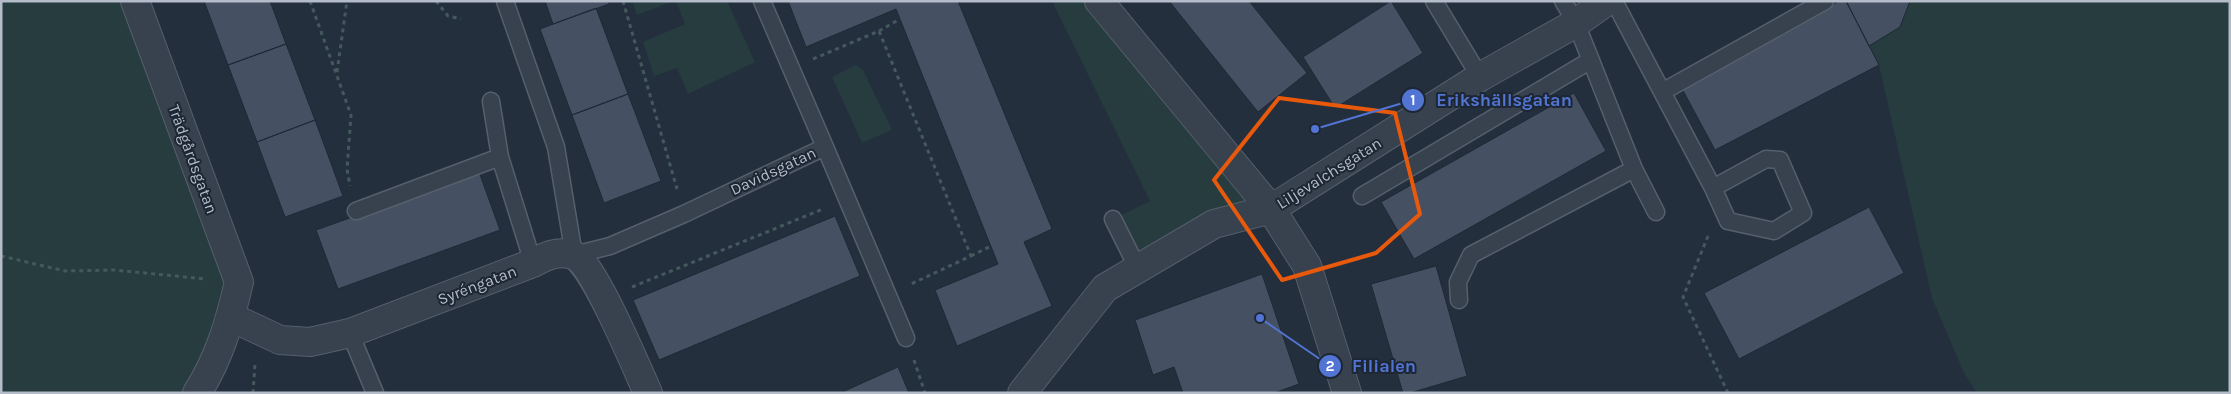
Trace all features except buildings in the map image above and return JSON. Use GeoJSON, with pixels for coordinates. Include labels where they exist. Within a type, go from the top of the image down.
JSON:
{"type":"FeatureCollection","features":[{"type":"Feature","properties":{"kind":"street","name":"Trädgårdsgatan"},"geometry":{"type":"LineString","coordinates":[[135,1],[238,282]]}},
{"type":"Feature","properties":{"kind":"street"},"geometry":{"type":"LineString","coordinates":[[1099,1],[1271,209],[1307,266],[1347,393]]}},
{"type":"Feature","properties":{"kind":"street","name":"Liljevalchsgatan"},"geometry":{"type":"LineString","coordinates":[[1022,393],[1105,288],[1214,224],[1271,209],[1480,76],[1570,12],[1606,1]]}},
{"type":"Feature","properties":{"kind":"street","name":"Syréngatan"},"geometry":{"type":"LineString","coordinates":[[231,318],[280,340],[310,342],[350,333],[533,264],[552,253],[574,255]]}},
{"type":"Feature","properties":{"kind":"street"},"geometry":{"type":"LineString","coordinates":[[574,255],[586,266],[604,299],[648,393]]}},
{"type":"Feature","properties":{"kind":"street"},"geometry":{"type":"LineString","coordinates":[[196,393],[208,375],[231,318],[238,282]]}},
{"type":"Feature","properties":{"kind":"lane"},"geometry":{"type":"LineString","coordinates":[[505,1],[556,146],[574,255]]}},
{"type":"Feature","properties":{"kind":"lane","name":"Davidsgatan"},"geometry":{"type":"LineString","coordinates":[[574,255],[610,246],[684,214],[825,148],[762,1]]}},
{"type":"Feature","properties":{"kind":"lane"},"geometry":{"type":"LineString","coordinates":[[1434,1],[1480,76]]}},
{"type":"Feature","properties":{"kind":"lane"},"geometry":{"type":"LineString","coordinates":[[1614,1],[1713,188],[1728,221],[1774,231],[1803,214],[1780,160],[1766,159],[1713,188]]}},
{"type":"Feature","properties":{"kind":"lane"},"geometry":{"type":"LineString","coordinates":[[1662,92],[1824,1]]}},
{"type":"Feature","properties":{"kind":"lane"},"geometry":{"type":"LineString","coordinates":[[1570,12],[1634,170],[1656,212]]}},
{"type":"Feature","properties":{"kind":"lane"},"geometry":{"type":"LineString","coordinates":[[1362,196],[1591,60]]}},
{"type":"Feature","properties":{"kind":"lane"},"geometry":{"type":"LineString","coordinates":[[491,101],[500,157],[533,264]]}},
{"type":"Feature","properties":{"kind":"lane"},"geometry":{"type":"LineString","coordinates":[[825,148],[906,338]]}},
{"type":"Feature","properties":{"kind":"lane"},"geometry":{"type":"LineString","coordinates":[[356,211],[500,157]]}},
{"type":"Feature","properties":{"kind":"lane"},"geometry":{"type":"LineString","coordinates":[[1459,300],[1458,282],[1471,255],[1634,170]]}},
{"type":"Feature","properties":{"kind":"lane"},"geometry":{"type":"LineString","coordinates":[[1113,219],[1138,269]]}},
{"type":"Feature","properties":{"kind":"lane"},"geometry":{"type":"LineString","coordinates":[[350,333],[375,393]]}},
{"type":"Feature","properties":{"kind":"path"},"geometry":{"type":"LineString","coordinates":[[310,1],[351,115],[347,169],[356,211]]}},
{"type":"Feature","properties":{"kind":"path"},"geometry":{"type":"LineString","coordinates":[[337,73],[347,1]]}},
{"type":"Feature","properties":{"kind":"path"},"geometry":{"type":"LineString","coordinates":[[436,1],[448,16],[461,19]]}},
{"type":"Feature","properties":{"kind":"path"},"geometry":{"type":"LineString","coordinates":[[623,1],[684,214]]}},
{"type":"Feature","properties":{"kind":"path"},"geometry":{"type":"LineString","coordinates":[[791,69],[900,20]]}},
{"type":"Feature","properties":{"kind":"path"},"geometry":{"type":"LineString","coordinates":[[879,31],[971,256]]}},
{"type":"Feature","properties":{"kind":"path"},"geometry":{"type":"LineString","coordinates":[[604,299],[846,200]]}},
{"type":"Feature","properties":{"kind":"path"},"geometry":{"type":"LineString","coordinates":[[1722,208],[1698,258],[1683,296],[1728,393]]}},
{"type":"Feature","properties":{"kind":"path"},"geometry":{"type":"LineString","coordinates":[[887,294],[991,246]]}},
{"type":"Feature","properties":{"kind":"path"},"geometry":{"type":"LineString","coordinates":[[1,256],[65,271],[114,270],[238,282]]}},
{"type":"Feature","properties":{"kind":"path"},"geometry":{"type":"LineString","coordinates":[[906,338],[925,393]]}},
{"type":"Feature","properties":{"kind":"highlighted area"},"geometry":{"type":"Polygon","coordinates":[[[1279,98],[1317,101],[1395,113],[1420,214],[1376,253],[1282,280],[1214,180],[1279,98]]]}},
{"type":"Feature","properties":{"kind":"green space"},"geometry":{"type":"Polygon","coordinates":[[[1,1],[135,1],[239,282],[197,393],[1,393],[1,1]]]}},
{"type":"Feature","properties":{"kind":"green space"},"geometry":{"type":"Polygon","coordinates":[[[632,1],[674,1],[637,15],[632,1]]]}},
{"type":"Feature","properties":{"kind":"green space"},"geometry":{"type":"Polygon","coordinates":[[[676,1],[727,1],[755,62],[688,94],[677,68],[654,76],[643,42],[685,24],[676,1]]]}},
{"type":"Feature","properties":{"kind":"green space"},"geometry":{"type":"Polygon","coordinates":[[[1052,1],[1099,1],[1271,209],[1138,269],[1113,219],[1150,201],[1052,1]]]}},
{"type":"Feature","properties":{"kind":"green space"},"geometry":{"type":"Polygon","coordinates":[[[1910,1],[2230,1],[2230,390],[2224,393],[1977,393],[1964,373],[1932,298],[1879,65],[1869,46],[1900,27],[1910,1]]]}},
{"type":"Feature","properties":{"kind":"green space"},"geometry":{"type":"Polygon","coordinates":[[[856,65],[863,70],[892,130],[862,143],[832,77],[856,65]]]}},
{"type":"Feature","properties":{"kind":"place","name":"Erikshällsgatan"},"geometry":{"type":"Point","coordinates":[1315,129]}},
{"type":"Feature","properties":{"kind":"place","name":"Filialen"},"geometry":{"type":"Point","coordinates":[1260,318]}}]}
